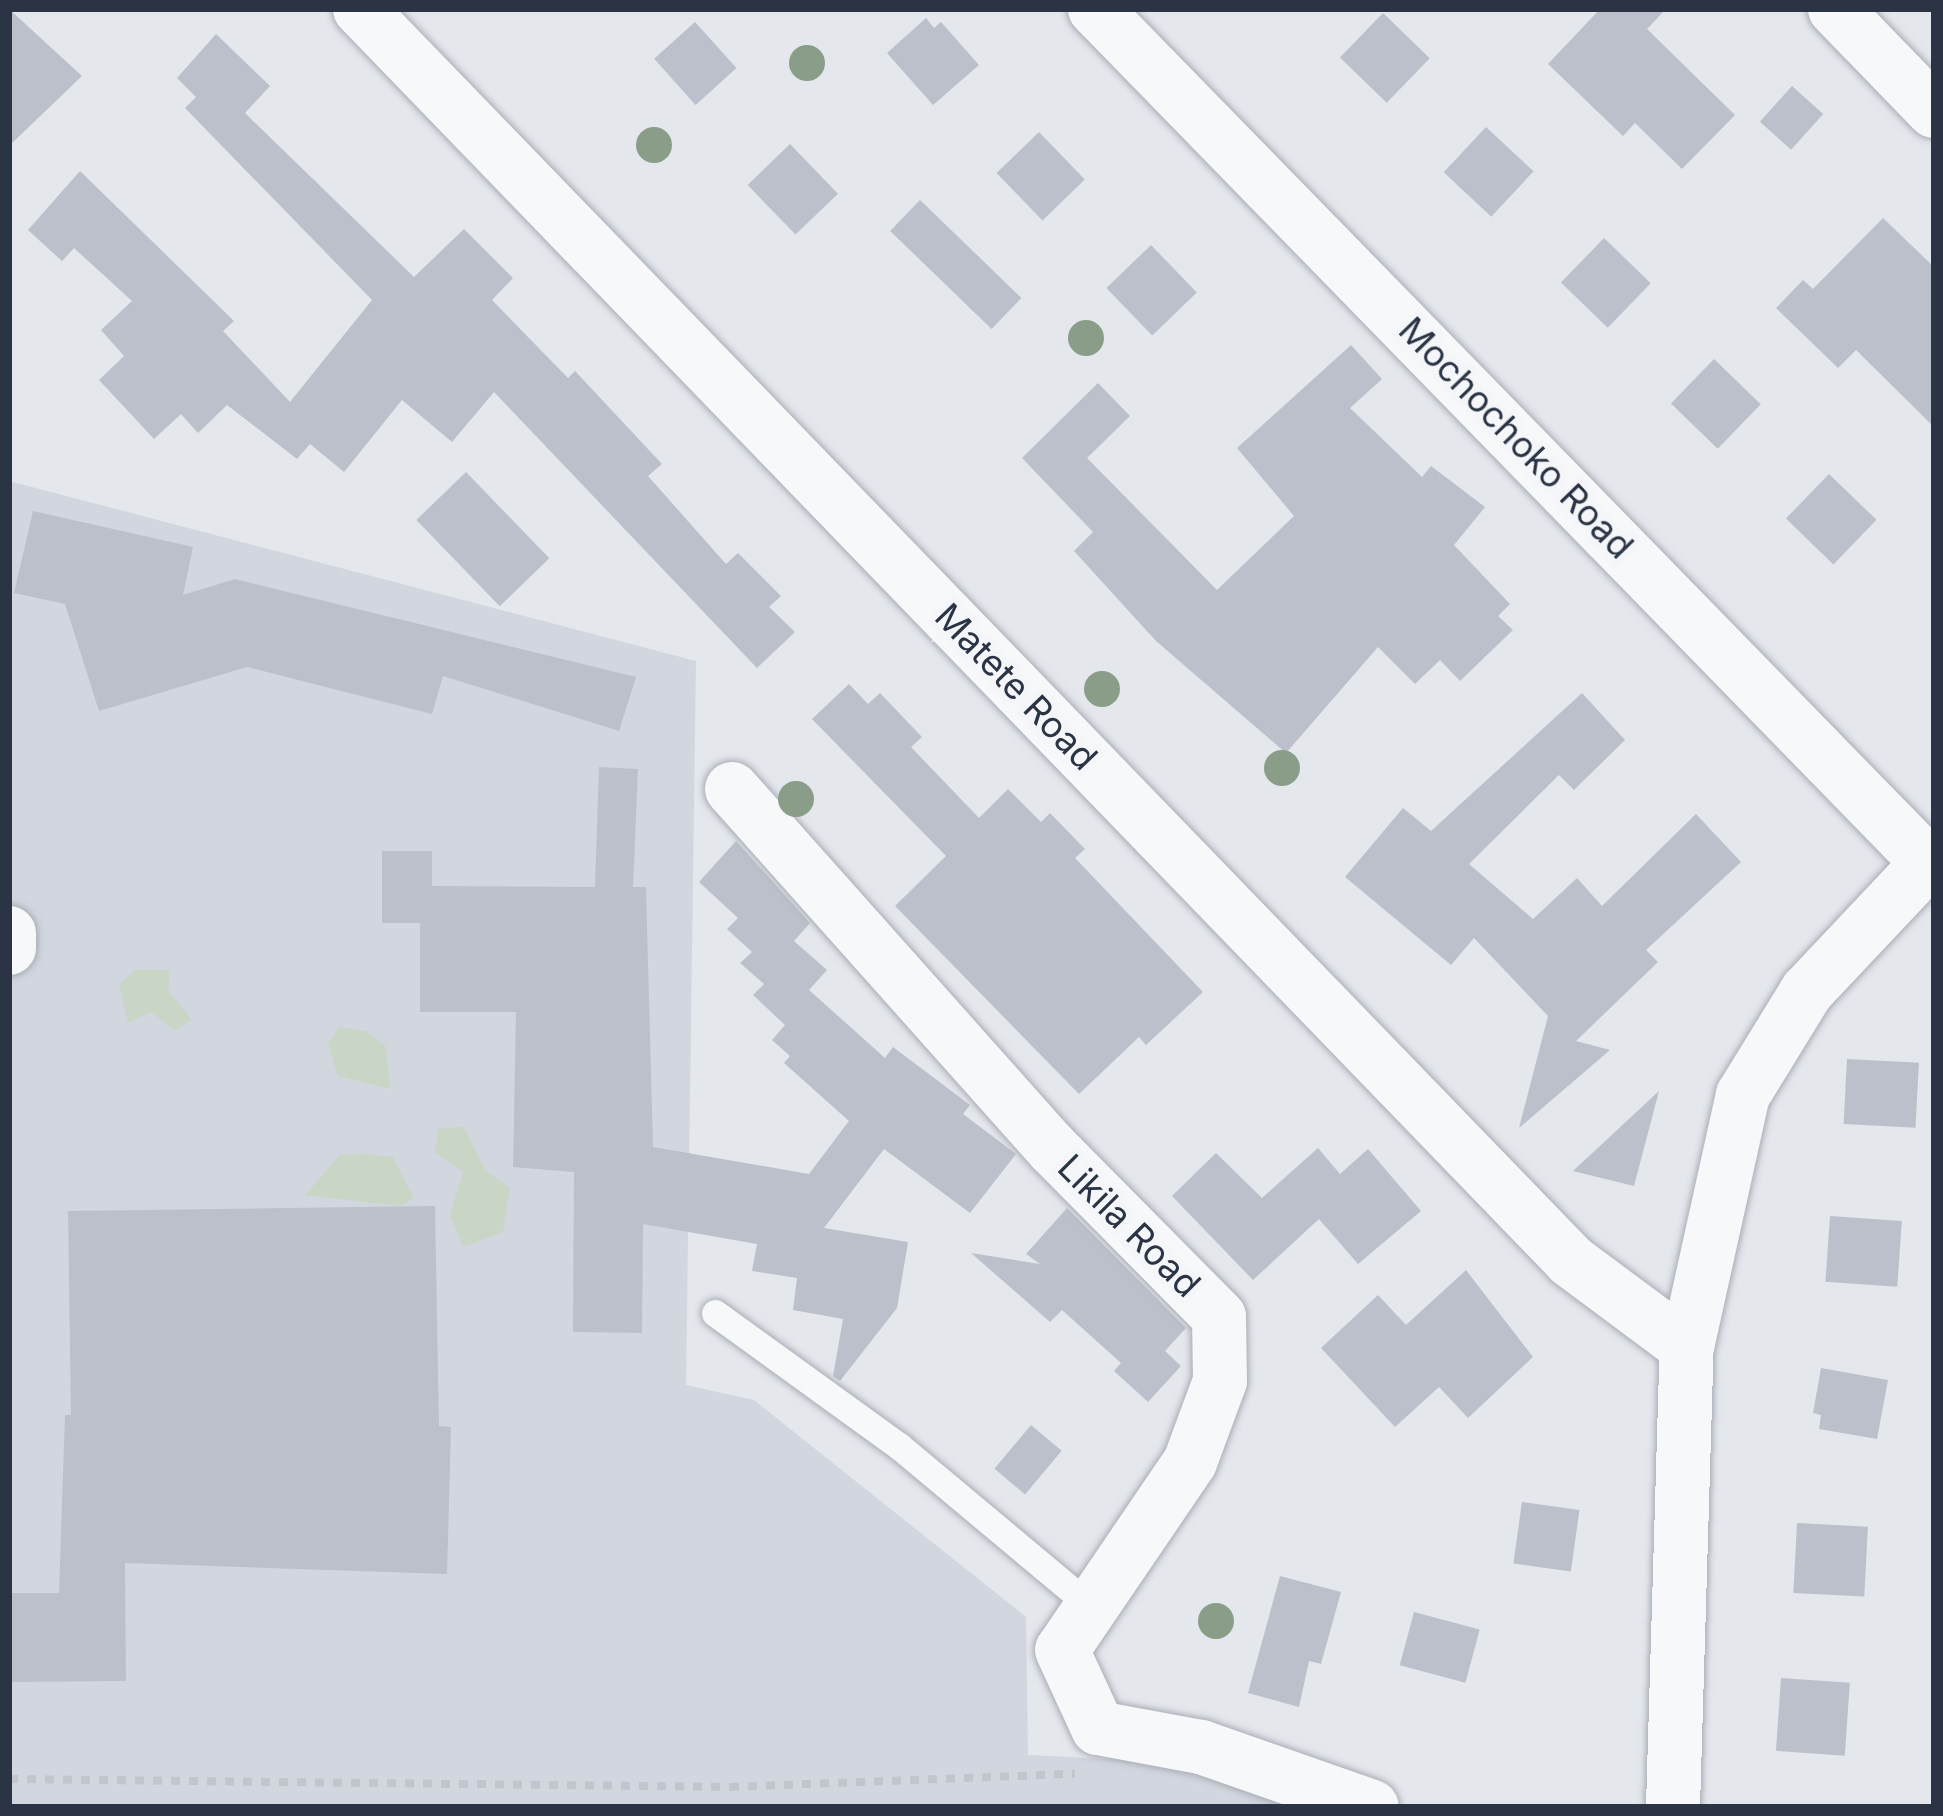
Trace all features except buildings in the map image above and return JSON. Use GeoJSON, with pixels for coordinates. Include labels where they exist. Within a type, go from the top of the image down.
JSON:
{"type":"FeatureCollection","features":[{"type":"Feature","properties":{"kind":"street","name":"Matete Road"},"geometry":{"type":"LineString","coordinates":[[360,9],[1571,1261],[1687,1347]]}},
{"type":"Feature","properties":{"kind":"street","name":"Mochochoko Road"},"geometry":{"type":"LineString","coordinates":[[1095,9],[1933,862]]}},
{"type":"Feature","properties":{"kind":"street"},"geometry":{"type":"LineString","coordinates":[[1835,9],[1934,111]]}},
{"type":"Feature","properties":{"kind":"street","name":"Likila Road"},"geometry":{"type":"LineString","coordinates":[[732,789],[1053,1149],[1219,1317],[1220,1381],[1190,1462],[1087,1603],[1062,1650],[1098,1728]]}},
{"type":"Feature","properties":{"kind":"street"},"geometry":{"type":"LineString","coordinates":[[1672,1807],[1687,1347],[1743,1095],[1807,991],[1933,862]]}},
{"type":"Feature","properties":{"kind":"street"},"geometry":{"type":"LineString","coordinates":[[9,933],[9,948]]}},
{"type":"Feature","properties":{"kind":"street"},"geometry":{"type":"LineString","coordinates":[[1098,1728],[1201,1747],[1320,1795],[1372,1807]]}},
{"type":"Feature","properties":{"kind":"lane"},"geometry":{"type":"LineString","coordinates":[[715,1313],[899,1446],[1087,1603]]}},
{"type":"Feature","properties":{"kind":"path"},"geometry":{"type":"LineString","coordinates":[[9,1779],[730,1787],[1093,1773],[1098,1728]]}},
{"type":"Feature","properties":{"kind":"shaded area"},"geometry":{"type":"Polygon","coordinates":[[[9,481],[696,661],[686,1385],[754,1400],[1026,1617],[1028,1755],[1213,1764],[1324,1807],[9,1807],[9,481]]]}},
{"type":"Feature","properties":{"kind":"green space"},"geometry":{"type":"Polygon","coordinates":[[[135,970],[170,970],[168,990],[192,1020],[175,1030],[151,1012],[128,1023],[119,984],[135,970]]]}},
{"type":"Feature","properties":{"kind":"green space"},"geometry":{"type":"Polygon","coordinates":[[[339,1027],[368,1032],[385,1046],[391,1089],[338,1076],[328,1044],[339,1027]]]}},
{"type":"Feature","properties":{"kind":"green space"},"geometry":{"type":"Polygon","coordinates":[[[464,1127],[485,1170],[510,1188],[503,1232],[463,1247],[450,1215],[463,1172],[435,1152],[438,1129],[464,1127]]]}},
{"type":"Feature","properties":{"kind":"green space"},"geometry":{"type":"Polygon","coordinates":[[[340,1155],[393,1157],[414,1198],[400,1206],[305,1195],[340,1155]]]}}]}
